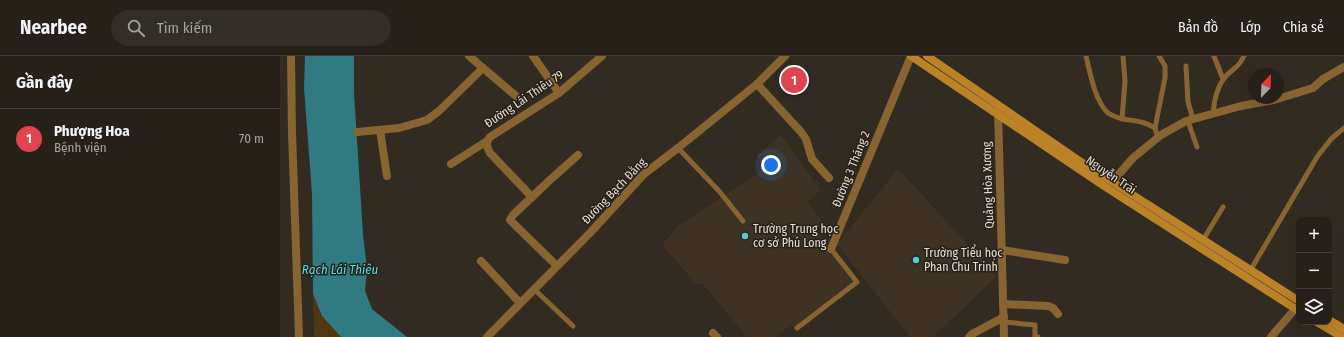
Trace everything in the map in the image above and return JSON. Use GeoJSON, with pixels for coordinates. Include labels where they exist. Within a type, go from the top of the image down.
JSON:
{"type":"FeatureCollection","features":[{"type":"Feature","properties":{"kind":"main road","name":"Nguyễn Trãi"},"geometry":{"type":"LineString","coordinates":[[911,56],[998,114],[1296,306]]}},
{"type":"Feature","properties":{"kind":"main road","name":"Nguyễn Trãi"},"geometry":{"type":"LineString","coordinates":[[927,56],[1112,182],[1153,213],[1202,240],[1250,270],[1296,305]]}},
{"type":"Feature","properties":{"kind":"main road"},"geometry":{"type":"LineString","coordinates":[[1332,322],[1344,329]]}},
{"type":"Feature","properties":{"kind":"main road"},"geometry":{"type":"LineString","coordinates":[[1322,325],[1342,337]]}},
{"type":"Feature","properties":{"kind":"street"},"geometry":{"type":"LineString","coordinates":[[291,56],[292,140],[299,337]]}},
{"type":"Feature","properties":{"kind":"street"},"geometry":{"type":"LineString","coordinates":[[469,56],[516,96]]}},
{"type":"Feature","properties":{"kind":"street"},"geometry":{"type":"LineString","coordinates":[[533,56],[559,93]]}},
{"type":"Feature","properties":{"kind":"street","name":"Đường Lái Thiêu 79"},"geometry":{"type":"LineString","coordinates":[[532,196],[490,153],[487,146],[487,141],[490,137],[559,93],[602,56]]}},
{"type":"Feature","properties":{"kind":"street","name":"Đường Bạch Đằng"},"geometry":{"type":"LineString","coordinates":[[487,337],[644,174],[757,84],[785,56]]}},
{"type":"Feature","properties":{"kind":"street","name":"Đường 3 Tháng 2"},"geometry":{"type":"LineString","coordinates":[[831,249],[911,56]]}},
{"type":"Feature","properties":{"kind":"street"},"geometry":{"type":"LineString","coordinates":[[1112,182],[1133,158],[1158,138],[1191,120],[1241,106],[1274,100],[1313,88],[1344,67]]}},
{"type":"Feature","properties":{"kind":"street"},"geometry":{"type":"LineString","coordinates":[[357,132],[399,128],[427,120],[439,111],[482,68]]}},
{"type":"Feature","properties":{"kind":"street"},"geometry":{"type":"LineString","coordinates":[[757,84],[801,132],[806,139],[810,156],[829,178]]}},
{"type":"Feature","properties":{"kind":"street","name":"Quảng Hòa Xương"},"geometry":{"type":"LineString","coordinates":[[998,105],[1004,337]]}},
{"type":"Feature","properties":{"kind":"street"},"geometry":{"type":"LineString","coordinates":[[380,130],[387,176]]}},
{"type":"Feature","properties":{"kind":"street"},"geometry":{"type":"LineString","coordinates":[[451,164],[487,141]]}},
{"type":"Feature","properties":{"kind":"street"},"geometry":{"type":"LineString","coordinates":[[557,266],[510,220],[532,196],[578,155]]}},
{"type":"Feature","properties":{"kind":"street"},"geometry":{"type":"LineString","coordinates":[[1002,250],[1066,260]]}},
{"type":"Feature","properties":{"kind":"street"},"geometry":{"type":"LineString","coordinates":[[481,261],[520,303]]}},
{"type":"Feature","properties":{"kind":"street"},"geometry":{"type":"LineString","coordinates":[[1003,304],[1048,306],[1053,308],[1058,314]]}},
{"type":"Feature","properties":{"kind":"street"},"geometry":{"type":"LineString","coordinates":[[1272,337],[1296,309]]}},
{"type":"Feature","properties":{"kind":"street"},"geometry":{"type":"LineString","coordinates":[[969,337],[972,334],[1004,320]]}},
{"type":"Feature","properties":{"kind":"lane"},"geometry":{"type":"LineString","coordinates":[[1086,56],[1094,90],[1109,113],[1122,119],[1150,124],[1155,128]]}},
{"type":"Feature","properties":{"kind":"lane"},"geometry":{"type":"LineString","coordinates":[[1122,119],[1125,81],[1123,56]]}},
{"type":"Feature","properties":{"kind":"lane"},"geometry":{"type":"LineString","coordinates":[[1158,138],[1155,128],[1165,78],[1164,66],[1159,56]]}},
{"type":"Feature","properties":{"kind":"lane"},"geometry":{"type":"LineString","coordinates":[[1214,56],[1223,79]]}},
{"type":"Feature","properties":{"kind":"lane"},"geometry":{"type":"LineString","coordinates":[[1213,114],[1214,102],[1223,79],[1228,73],[1239,66],[1244,56]]}},
{"type":"Feature","properties":{"kind":"lane"},"geometry":{"type":"LineString","coordinates":[[1186,66],[1188,102],[1197,147]]}},
{"type":"Feature","properties":{"kind":"lane"},"geometry":{"type":"LineString","coordinates":[[1250,270],[1317,157],[1331,139],[1344,128]]}},
{"type":"Feature","properties":{"kind":"lane"},"geometry":{"type":"LineString","coordinates":[[678,148],[719,191],[743,221]]}},
{"type":"Feature","properties":{"kind":"lane"},"geometry":{"type":"LineString","coordinates":[[1202,240],[1223,208]]}},
{"type":"Feature","properties":{"kind":"lane","name":"Đường 3 Tháng 2"},"geometry":{"type":"LineString","coordinates":[[797,328],[857,282],[831,249]]}},
{"type":"Feature","properties":{"kind":"lane"},"geometry":{"type":"LineString","coordinates":[[534,289],[573,326]]}},
{"type":"Feature","properties":{"kind":"lane"},"geometry":{"type":"LineString","coordinates":[[1004,320],[1035,325],[1035,337],[1038,337]]}},
{"type":"Feature","properties":{"kind":"shaded area","name":"Trường Trung học cơ sở Phú Long"},"geometry":{"type":"Polygon","coordinates":[[[781,135],[821,190],[808,202],[822,221],[815,227],[854,283],[795,327],[791,324],[776,337],[747,337],[702,283],[697,285],[662,245],[678,226],[766,168],[756,156],[781,135]]]}},
{"type":"Feature","properties":{"kind":"shaded area","name":"Trường Tiểu học Phan Chu Trinh"},"geometry":{"type":"Polygon","coordinates":[[[898,169],[997,276],[933,337],[910,337],[837,244],[898,169]]]}},
{"type":"Feature","properties":{"kind":"shaded area"},"geometry":{"type":"Polygon","coordinates":[[[313,294],[322,316],[341,337],[314,337],[313,294]]]}},
{"type":"Feature","properties":{"kind":"water","name":"Rạch Lái Thiêu"},"geometry":{"type":"Polygon","coordinates":[[[305,56],[354,56],[354,93],[363,234],[367,269],[365,291],[372,309],[407,337],[341,337],[322,316],[313,294],[312,194],[304,88],[305,56]]]}},
{"type":"Feature","properties":{"kind":"place","name":"Phượng Hoa"},"geometry":{"type":"Point","coordinates":[794,80]}},
{"type":"Feature","properties":{"kind":"place","name":"Trường Trung học cơ sở Phú Long"},"geometry":{"type":"Point","coordinates":[745,236]}},
{"type":"Feature","properties":{"kind":"place","name":"Trường Tiểu học Phan Chu Trinh"},"geometry":{"type":"Point","coordinates":[916,260]}}]}
